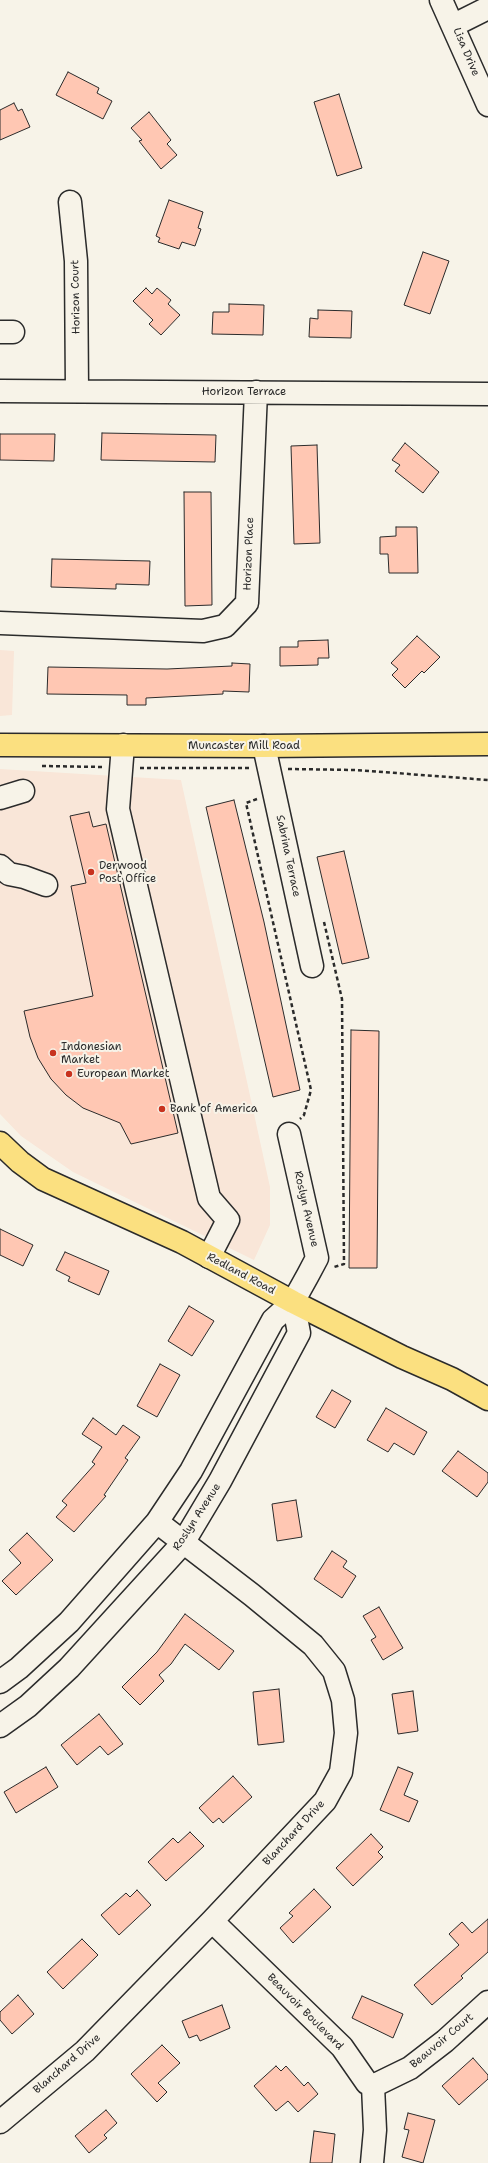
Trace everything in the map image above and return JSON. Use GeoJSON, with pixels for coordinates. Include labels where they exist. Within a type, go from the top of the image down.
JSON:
{"type":"FeatureCollection","features":[{"type":"Feature","properties":{"kind":"main road","name":"Muncaster Mill Road"},"geometry":{"type":"LineString","coordinates":[[0,745],[264,746],[488,744]]}},
{"type":"Feature","properties":{"kind":"main road","name":"Redland Road"},"geometry":{"type":"LineString","coordinates":[[0,1143],[20,1162],[43,1179],[182,1242],[293,1302],[402,1357],[452,1379],[488,1399]]}},
{"type":"Feature","properties":{"kind":"street","name":"Lisa Drive"},"geometry":{"type":"LineString","coordinates":[[441,0],[454,25],[488,105]]}},
{"type":"Feature","properties":{"kind":"street"},"geometry":{"type":"LineString","coordinates":[[454,25],[488,8]]}},
{"type":"Feature","properties":{"kind":"street","name":"Horizon Court"},"geometry":{"type":"LineString","coordinates":[[70,202],[76,261],[77,391]]}},
{"type":"Feature","properties":{"kind":"street","name":"Horizon Terrace"},"geometry":{"type":"LineString","coordinates":[[0,391],[488,394]]}},
{"type":"Feature","properties":{"kind":"street","name":"Horizon Place"},"geometry":{"type":"LineString","coordinates":[[0,623],[203,631],[224,626],[247,603],[256,392]]}},
{"type":"Feature","properties":{"kind":"street"},"geometry":{"type":"LineString","coordinates":[[123,745],[118,809],[209,1198],[228,1220],[210,1257]]}},
{"type":"Feature","properties":{"kind":"street","name":"Sabrina Terrace"},"geometry":{"type":"LineString","coordinates":[[264,746],[312,966]]}},
{"type":"Feature","properties":{"kind":"street"},"geometry":{"type":"LineString","coordinates":[[0,798],[23,791]]}},
{"type":"Feature","properties":{"kind":"street"},"geometry":{"type":"LineString","coordinates":[[0,866],[9,874],[24,877],[46,885]]}},
{"type":"Feature","properties":{"kind":"street","name":"Roslyn Avenue"},"geometry":{"type":"LineString","coordinates":[[0,1682],[20,1668],[69,1622],[157,1522],[191,1471],[273,1320],[293,1302],[317,1258],[289,1134]]}},
{"type":"Feature","properties":{"kind":"street","name":"Roslyn Avenue"},"geometry":{"type":"LineString","coordinates":[[0,1726],[28,1706],[70,1668],[183,1543],[220,1481],[299,1333],[293,1302]]}},
{"type":"Feature","properties":{"kind":"street","name":"Blanchard Drive"},"geometry":{"type":"LineString","coordinates":[[0,2122],[85,2051],[212,1921],[325,1801],[341,1772],[346,1733],[343,1700],[334,1671],[313,1645],[252,1595],[157,1522]]}},
{"type":"Feature","properties":{"kind":"street","name":"Beauvoir Boulevard"},"geometry":{"type":"LineString","coordinates":[[212,1921],[342,2047],[367,2083],[373,2086]]}},
{"type":"Feature","properties":{"kind":"street","name":"Beauvoir Court"},"geometry":{"type":"LineString","coordinates":[[373,2086],[410,2068],[445,2041],[488,2002]]}},
{"type":"Feature","properties":{"kind":"street"},"geometry":{"type":"LineString","coordinates":[[372,2163],[375,2130],[373,2086]]}},
{"type":"Feature","properties":{"kind":"path"},"geometry":{"type":"LineString","coordinates":[[38,766],[356,770],[488,780]]}},
{"type":"Feature","properties":{"kind":"path"},"geometry":{"type":"LineString","coordinates":[[275,793],[246,803],[311,1090],[304,1115],[289,1134]]}},
{"type":"Feature","properties":{"kind":"path"},"geometry":{"type":"LineString","coordinates":[[308,1275],[344,1264],[342,999],[322,916]]}},
{"type":"Feature","properties":{"kind":"shaded area"},"geometry":{"type":"Polygon","coordinates":[[[0,650],[14,651],[12,715],[0,716],[0,650]]]}},
{"type":"Feature","properties":{"kind":"shaded area"},"geometry":{"type":"Polygon","coordinates":[[[0,769],[181,780],[270,1187],[270,1225],[254,1260],[73,1172],[21,1136],[0,1114],[0,769]]]}},
{"type":"Feature","properties":{"kind":"building"},"geometry":{"type":"Polygon","coordinates":[[[68,72],[99,88],[97,93],[112,101],[103,119],[56,95],[68,72]]]}},
{"type":"Feature","properties":{"kind":"building"},"geometry":{"type":"Polygon","coordinates":[[[339,94],[362,168],[337,176],[314,102],[339,94]]]}},
{"type":"Feature","properties":{"kind":"building"},"geometry":{"type":"Polygon","coordinates":[[[14,103],[18,111],[22,109],[30,127],[0,140],[0,110],[14,103]]]}},
{"type":"Feature","properties":{"kind":"building"},"geometry":{"type":"Polygon","coordinates":[[[149,112],[171,140],[167,144],[177,155],[161,169],[139,141],[142,140],[131,128],[149,112]]]}},
{"type":"Feature","properties":{"kind":"building"},"geometry":{"type":"Polygon","coordinates":[[[169,200],[203,212],[198,228],[201,229],[195,246],[182,242],[179,249],[158,242],[160,238],[156,236],[169,200]]]}},
{"type":"Feature","properties":{"kind":"building"},"geometry":{"type":"Polygon","coordinates":[[[423,252],[449,261],[430,314],[404,305],[423,252]]]}},
{"type":"Feature","properties":{"kind":"building"},"geometry":{"type":"Polygon","coordinates":[[[146,288],[152,294],[157,288],[171,300],[168,304],[180,315],[161,335],[149,324],[153,320],[133,301],[146,288]]]}},
{"type":"Feature","properties":{"kind":"building"},"geometry":{"type":"Polygon","coordinates":[[[229,304],[264,305],[263,335],[212,334],[213,312],[229,312],[229,304]]]}},
{"type":"Feature","properties":{"kind":"building"},"geometry":{"type":"Polygon","coordinates":[[[318,310],[352,311],[351,338],[309,337],[310,318],[318,319],[318,310]]]}},
{"type":"Feature","properties":{"kind":"building"},"geometry":{"type":"Polygon","coordinates":[[[102,433],[216,435],[215,462],[101,460],[102,433]]]}},
{"type":"Feature","properties":{"kind":"building"},"geometry":{"type":"Polygon","coordinates":[[[0,434],[55,434],[54,461],[0,460],[0,434]]]}},
{"type":"Feature","properties":{"kind":"building"},"geometry":{"type":"Polygon","coordinates":[[[405,443],[439,472],[423,493],[395,471],[400,465],[392,460],[405,443]]]}},
{"type":"Feature","properties":{"kind":"building"},"geometry":{"type":"Polygon","coordinates":[[[317,445],[320,543],[294,544],[291,446],[317,445]]]}},
{"type":"Feature","properties":{"kind":"building"},"geometry":{"type":"Polygon","coordinates":[[[184,492],[211,492],[212,605],[185,606],[184,492]]]}},
{"type":"Feature","properties":{"kind":"building"},"geometry":{"type":"Polygon","coordinates":[[[396,527],[417,527],[418,573],[389,573],[388,554],[380,554],[380,537],[396,536],[396,527]]]}},
{"type":"Feature","properties":{"kind":"building"},"geometry":{"type":"Polygon","coordinates":[[[52,559],[150,561],[149,585],[116,584],[116,589],[51,587],[52,559]]]}},
{"type":"Feature","properties":{"kind":"building"},"geometry":{"type":"Polygon","coordinates":[[[417,636],[440,657],[424,673],[422,671],[405,688],[392,675],[398,669],[391,663],[417,636]]]}},
{"type":"Feature","properties":{"kind":"building"},"geometry":{"type":"Polygon","coordinates":[[[328,640],[329,658],[318,658],[318,665],[280,666],[280,647],[298,647],[298,641],[328,640]]]}},
{"type":"Feature","properties":{"kind":"building"},"geometry":{"type":"Polygon","coordinates":[[[232,663],[250,664],[249,692],[223,691],[223,694],[146,698],[146,705],[127,705],[127,695],[47,694],[48,667],[167,669],[232,666],[232,663]]]}},
{"type":"Feature","properties":{"kind":"building"},"geometry":{"type":"Polygon","coordinates":[[[234,800],[264,922],[300,1090],[273,1097],[206,807],[234,800]]]}},
{"type":"Feature","properties":{"kind":"building"},"geometry":{"type":"Polygon","coordinates":[[[89,812],[93,827],[106,824],[178,1133],[131,1144],[120,1123],[83,1108],[66,1095],[51,1079],[38,1058],[30,1037],[24,1011],[93,996],[71,886],[86,883],[70,816],[89,812]]]}},
{"type":"Feature","properties":{"kind":"building"},"geometry":{"type":"Polygon","coordinates":[[[344,851],[369,958],[342,964],[317,857],[344,851]]]}},
{"type":"Feature","properties":{"kind":"building"},"geometry":{"type":"Polygon","coordinates":[[[351,1030],[379,1031],[377,1268],[349,1268],[351,1030]]]}},
{"type":"Feature","properties":{"kind":"building"},"geometry":{"type":"Polygon","coordinates":[[[0,1229],[33,1245],[23,1266],[0,1255],[0,1229]]]}},
{"type":"Feature","properties":{"kind":"building"},"geometry":{"type":"Polygon","coordinates":[[[65,1252],[109,1271],[99,1295],[68,1281],[70,1277],[56,1270],[65,1252]]]}},
{"type":"Feature","properties":{"kind":"building"},"geometry":{"type":"Polygon","coordinates":[[[189,1306],[214,1321],[192,1356],[168,1341],[189,1306]]]}},
{"type":"Feature","properties":{"kind":"building"},"geometry":{"type":"Polygon","coordinates":[[[160,1364],[180,1375],[157,1417],[137,1406],[160,1364]]]}},
{"type":"Feature","properties":{"kind":"building"},"geometry":{"type":"Polygon","coordinates":[[[332,1390],[351,1401],[335,1428],[316,1417],[332,1390]]]}},
{"type":"Feature","properties":{"kind":"building"},"geometry":{"type":"Polygon","coordinates":[[[386,1408],[427,1432],[414,1455],[394,1443],[388,1452],[367,1440],[386,1408]]]}},
{"type":"Feature","properties":{"kind":"building"},"geometry":{"type":"Polygon","coordinates":[[[93,1418],[116,1435],[123,1425],[140,1437],[125,1458],[128,1460],[104,1495],[106,1496],[74,1532],[56,1517],[67,1505],[62,1501],[95,1464],[92,1462],[102,1447],[82,1434],[93,1418]]]}},
{"type":"Feature","properties":{"kind":"building"},"geometry":{"type":"Polygon","coordinates":[[[458,1451],[488,1473],[488,1482],[477,1497],[442,1471],[458,1451]]]}},
{"type":"Feature","properties":{"kind":"building"},"geometry":{"type":"Polygon","coordinates":[[[296,1500],[302,1537],[277,1541],[272,1504],[296,1500]]]}},
{"type":"Feature","properties":{"kind":"building"},"geometry":{"type":"Polygon","coordinates":[[[27,1533],[53,1560],[16,1595],[2,1581],[21,1563],[9,1550],[27,1533]]]}},
{"type":"Feature","properties":{"kind":"building"},"geometry":{"type":"Polygon","coordinates":[[[332,1551],[347,1561],[343,1567],[356,1576],[342,1598],[314,1579],[332,1551]]]}},
{"type":"Feature","properties":{"kind":"building"},"geometry":{"type":"Polygon","coordinates":[[[379,1607],[403,1648],[383,1660],[371,1640],[376,1637],[363,1616],[379,1607]]]}},
{"type":"Feature","properties":{"kind":"building"},"geometry":{"type":"Polygon","coordinates":[[[185,1614],[234,1651],[219,1670],[185,1644],[171,1664],[159,1675],[164,1681],[140,1705],[122,1687],[157,1652],[185,1614]]]}},
{"type":"Feature","properties":{"kind":"building"},"geometry":{"type":"Polygon","coordinates":[[[279,1689],[284,1742],[258,1745],[253,1692],[279,1689]]]}},
{"type":"Feature","properties":{"kind":"building"},"geometry":{"type":"Polygon","coordinates":[[[413,1691],[418,1731],[398,1734],[392,1694],[413,1691]]]}},
{"type":"Feature","properties":{"kind":"building"},"geometry":{"type":"Polygon","coordinates":[[[99,1714],[123,1744],[108,1755],[100,1746],[77,1765],[61,1745],[99,1714]]]}},
{"type":"Feature","properties":{"kind":"building"},"geometry":{"type":"Polygon","coordinates":[[[46,1767],[58,1787],[16,1813],[4,1792],[46,1767]]]}},
{"type":"Feature","properties":{"kind":"building"},"geometry":{"type":"Polygon","coordinates":[[[398,1767],[413,1773],[404,1795],[418,1801],[409,1822],[380,1810],[398,1767]]]}},
{"type":"Feature","properties":{"kind":"building"},"geometry":{"type":"Polygon","coordinates":[[[233,1776],[252,1797],[223,1823],[219,1818],[213,1823],[199,1808],[233,1776]]]}},
{"type":"Feature","properties":{"kind":"building"},"geometry":{"type":"Polygon","coordinates":[[[190,1832],[204,1846],[166,1881],[148,1862],[173,1838],[178,1843],[190,1832]]]}},
{"type":"Feature","properties":{"kind":"building"},"geometry":{"type":"Polygon","coordinates":[[[371,1834],[383,1847],[378,1852],[383,1857],[353,1886],[336,1868],[371,1834]]]}},
{"type":"Feature","properties":{"kind":"building"},"geometry":{"type":"Polygon","coordinates":[[[314,1889],[331,1907],[293,1943],[280,1928],[293,1916],[289,1913],[314,1889]]]}},
{"type":"Feature","properties":{"kind":"building"},"geometry":{"type":"Polygon","coordinates":[[[137,1890],[151,1905],[119,1935],[101,1915],[126,1893],[130,1897],[137,1890]]]}},
{"type":"Feature","properties":{"kind":"building"},"geometry":{"type":"Polygon","coordinates":[[[488,1919],[488,1952],[461,1976],[463,1978],[432,2005],[414,1985],[459,1945],[449,1934],[462,1922],[472,1933],[488,1919]]]}},
{"type":"Feature","properties":{"kind":"building"},"geometry":{"type":"Polygon","coordinates":[[[82,1939],[98,1955],[63,1989],[47,1972],[82,1939]]]}},
{"type":"Feature","properties":{"kind":"building"},"geometry":{"type":"Polygon","coordinates":[[[18,1995],[34,2014],[12,2034],[0,2020],[0,2012],[18,1995]]]}},
{"type":"Feature","properties":{"kind":"building"},"geometry":{"type":"Polygon","coordinates":[[[362,1996],[403,2014],[393,2038],[352,2018],[362,1996]]]}},
{"type":"Feature","properties":{"kind":"building"},"geometry":{"type":"Polygon","coordinates":[[[222,2005],[230,2028],[200,2041],[197,2035],[189,2038],[182,2021],[222,2005]]]}},
{"type":"Feature","properties":{"kind":"building"},"geometry":{"type":"Polygon","coordinates":[[[162,2045],[180,2063],[158,2083],[167,2092],[157,2102],[131,2074],[162,2045]]]}},
{"type":"Feature","properties":{"kind":"building"},"geometry":{"type":"Polygon","coordinates":[[[473,2058],[488,2075],[488,2079],[459,2105],[442,2086],[473,2058]]]}},
{"type":"Feature","properties":{"kind":"building"},"geometry":{"type":"Polygon","coordinates":[[[276,2066],[281,2071],[286,2066],[304,2086],[308,2082],[318,2094],[298,2112],[288,2101],[276,2111],[254,2086],[276,2066]]]}},
{"type":"Feature","properties":{"kind":"building"},"geometry":{"type":"Polygon","coordinates":[[[106,2110],[117,2123],[104,2135],[107,2138],[89,2153],[75,2136],[106,2110]]]}},
{"type":"Feature","properties":{"kind":"building"},"geometry":{"type":"Polygon","coordinates":[[[408,2113],[435,2120],[423,2163],[402,2157],[409,2130],[404,2129],[408,2113]]]}},
{"type":"Feature","properties":{"kind":"building"},"geometry":{"type":"Polygon","coordinates":[[[314,2131],[335,2134],[332,2163],[310,2163],[314,2131]]]}},
{"type":"Feature","properties":{"kind":"place","name":"Derwood Post Office"},"geometry":{"type":"Point","coordinates":[91,872]}},
{"type":"Feature","properties":{"kind":"place","name":"Indonesian Market"},"geometry":{"type":"Point","coordinates":[53,1053]}},
{"type":"Feature","properties":{"kind":"place","name":"European Market"},"geometry":{"type":"Point","coordinates":[69,1074]}},
{"type":"Feature","properties":{"kind":"place","name":"Bank of America"},"geometry":{"type":"Point","coordinates":[162,1109]}}]}
